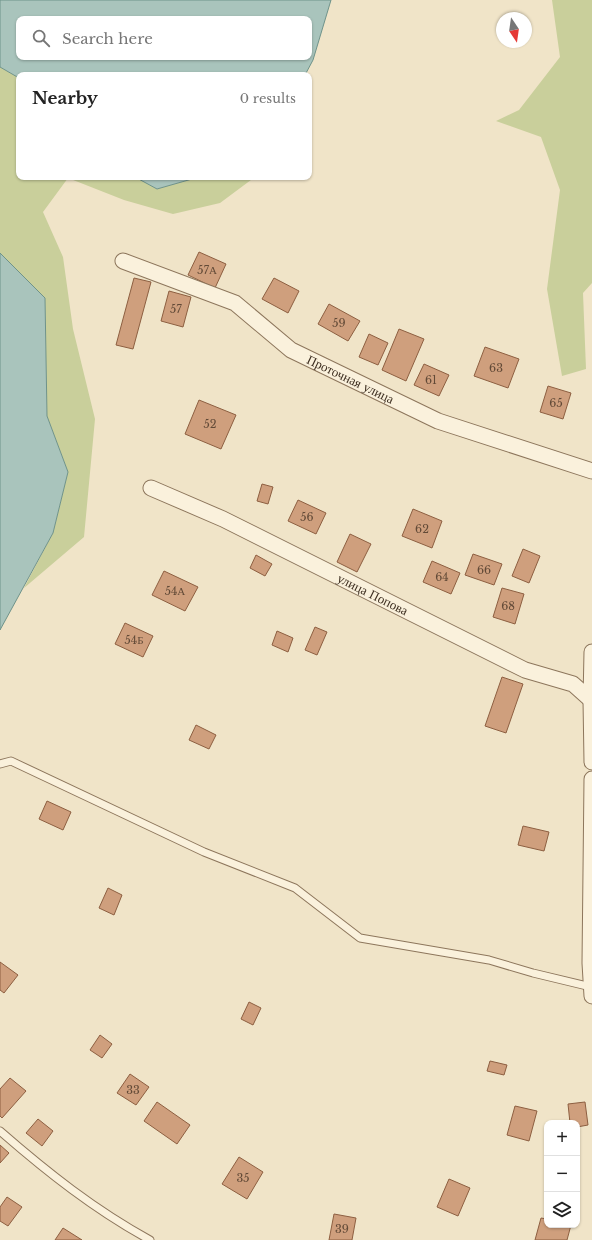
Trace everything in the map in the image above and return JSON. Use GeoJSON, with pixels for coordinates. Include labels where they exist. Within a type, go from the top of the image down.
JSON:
{"type":"FeatureCollection","features":[{"type":"Feature","properties":{"kind":"street","name":"Проточная улица"},"geometry":{"type":"LineString","coordinates":[[123,261],[235,303],[291,350],[438,421],[592,471]]}},
{"type":"Feature","properties":{"kind":"street","name":"улица Попова"},"geometry":{"type":"LineString","coordinates":[[151,488],[223,519],[525,670],[573,684],[592,700]]}},
{"type":"Feature","properties":{"kind":"street"},"geometry":{"type":"LineString","coordinates":[[592,652],[592,762]]}},
{"type":"Feature","properties":{"kind":"street"},"geometry":{"type":"LineString","coordinates":[[592,779],[590,963],[592,996]]}},
{"type":"Feature","properties":{"kind":"lane"},"geometry":{"type":"LineString","coordinates":[[0,764],[11,761],[204,852],[295,888],[360,938],[489,960],[533,973],[592,986]]}},
{"type":"Feature","properties":{"kind":"lane"},"geometry":{"type":"LineString","coordinates":[[0,1131],[67,1187],[125,1226],[150,1240]]}},
{"type":"Feature","properties":{"kind":"green space"},"geometry":{"type":"Polygon","coordinates":[[[552,0],[592,0],[592,283],[583,293],[586,369],[562,376],[547,289],[560,190],[541,137],[496,121],[519,110],[560,57],[552,0]]]}},
{"type":"Feature","properties":{"kind":"green space"},"geometry":{"type":"Polygon","coordinates":[[[0,67],[16,76],[16,180],[67,180],[43,212],[63,257],[73,329],[95,419],[84,537],[24,588],[53,533],[68,472],[47,416],[45,298],[0,253],[0,67]]]}},
{"type":"Feature","properties":{"kind":"green space"},"geometry":{"type":"Polygon","coordinates":[[[73,180],[140,180],[157,189],[188,180],[251,180],[220,203],[173,214],[124,200],[73,180]]]}},
{"type":"Feature","properties":{"kind":"water"},"geometry":{"type":"Polygon","coordinates":[[[0,0],[331,0],[313,60],[307,72],[16,72],[16,76],[0,67],[0,0]]]}},
{"type":"Feature","properties":{"kind":"water"},"geometry":{"type":"Polygon","coordinates":[[[140,180],[188,180],[157,189],[140,180]]]}},
{"type":"Feature","properties":{"kind":"water"},"geometry":{"type":"Polygon","coordinates":[[[0,253],[45,298],[47,416],[68,472],[53,533],[0,630],[0,253]]]}},
{"type":"Feature","properties":{"kind":"building"},"geometry":{"type":"Polygon","coordinates":[[[199,252],[226,264],[215,288],[188,275],[199,252]]]}},
{"type":"Feature","properties":{"kind":"building"},"geometry":{"type":"Polygon","coordinates":[[[134,278],[151,282],[133,349],[116,345],[134,278]]]}},
{"type":"Feature","properties":{"kind":"building"},"geometry":{"type":"Polygon","coordinates":[[[274,278],[299,291],[288,313],[262,299],[274,278]]]}},
{"type":"Feature","properties":{"kind":"building"},"geometry":{"type":"Polygon","coordinates":[[[169,291],[191,297],[183,327],[161,321],[169,291]]]}},
{"type":"Feature","properties":{"kind":"building"},"geometry":{"type":"Polygon","coordinates":[[[329,304],[360,321],[348,341],[318,324],[329,304]]]}},
{"type":"Feature","properties":{"kind":"building"},"geometry":{"type":"Polygon","coordinates":[[[399,329],[424,339],[406,381],[382,370],[399,329]]]}},
{"type":"Feature","properties":{"kind":"building"},"geometry":{"type":"Polygon","coordinates":[[[369,334],[388,343],[378,365],[359,357],[369,334]]]}},
{"type":"Feature","properties":{"kind":"building"},"geometry":{"type":"Polygon","coordinates":[[[485,347],[519,359],[508,388],[474,376],[485,347]]]}},
{"type":"Feature","properties":{"kind":"building"},"geometry":{"type":"Polygon","coordinates":[[[424,364],[449,375],[439,396],[414,385],[424,364]]]}},
{"type":"Feature","properties":{"kind":"building"},"geometry":{"type":"Polygon","coordinates":[[[548,386],[571,393],[563,419],[540,412],[548,386]]]}},
{"type":"Feature","properties":{"kind":"building"},"geometry":{"type":"Polygon","coordinates":[[[199,400],[236,415],[221,449],[185,434],[199,400]]]}},
{"type":"Feature","properties":{"kind":"building"},"geometry":{"type":"Polygon","coordinates":[[[262,484],[273,487],[268,504],[257,501],[262,484]]]}},
{"type":"Feature","properties":{"kind":"building"},"geometry":{"type":"Polygon","coordinates":[[[298,500],[326,513],[316,534],[288,521],[298,500]]]}},
{"type":"Feature","properties":{"kind":"building"},"geometry":{"type":"Polygon","coordinates":[[[413,509],[442,521],[432,548],[402,536],[413,509]]]}},
{"type":"Feature","properties":{"kind":"building"},"geometry":{"type":"Polygon","coordinates":[[[350,534],[371,544],[357,572],[337,562],[350,534]]]}},
{"type":"Feature","properties":{"kind":"building"},"geometry":{"type":"Polygon","coordinates":[[[523,549],[540,556],[529,583],[512,576],[523,549]]]}},
{"type":"Feature","properties":{"kind":"building"},"geometry":{"type":"Polygon","coordinates":[[[473,554],[502,564],[494,585],[465,575],[473,554]]]}},
{"type":"Feature","properties":{"kind":"building"},"geometry":{"type":"Polygon","coordinates":[[[256,555],[272,564],[265,576],[250,568],[256,555]]]}},
{"type":"Feature","properties":{"kind":"building"},"geometry":{"type":"Polygon","coordinates":[[[432,561],[460,573],[451,594],[423,582],[432,561]]]}},
{"type":"Feature","properties":{"kind":"building"},"geometry":{"type":"Polygon","coordinates":[[[164,571],[198,587],[185,611],[152,595],[164,571]]]}},
{"type":"Feature","properties":{"kind":"building"},"geometry":{"type":"Polygon","coordinates":[[[502,588],[524,594],[515,624],[493,617],[502,588]]]}},
{"type":"Feature","properties":{"kind":"building"},"geometry":{"type":"Polygon","coordinates":[[[125,623],[153,636],[143,657],[115,644],[125,623]]]}},
{"type":"Feature","properties":{"kind":"building"},"geometry":{"type":"Polygon","coordinates":[[[315,627],[327,632],[317,655],[305,650],[315,627]]]}},
{"type":"Feature","properties":{"kind":"building"},"geometry":{"type":"Polygon","coordinates":[[[277,631],[293,638],[288,652],[272,645],[277,631]]]}},
{"type":"Feature","properties":{"kind":"building"},"geometry":{"type":"Polygon","coordinates":[[[502,677],[523,684],[506,733],[485,726],[502,677]]]}},
{"type":"Feature","properties":{"kind":"building"},"geometry":{"type":"Polygon","coordinates":[[[196,725],[216,735],[209,749],[189,740],[196,725]]]}},
{"type":"Feature","properties":{"kind":"building"},"geometry":{"type":"Polygon","coordinates":[[[47,801],[71,812],[63,830],[39,819],[47,801]]]}},
{"type":"Feature","properties":{"kind":"building"},"geometry":{"type":"Polygon","coordinates":[[[523,826],[549,832],[544,851],[518,845],[523,826]]]}},
{"type":"Feature","properties":{"kind":"building"},"geometry":{"type":"Polygon","coordinates":[[[108,888],[122,895],[114,915],[99,908],[108,888]]]}},
{"type":"Feature","properties":{"kind":"building"},"geometry":{"type":"Polygon","coordinates":[[[0,962],[18,975],[4,993],[0,990],[0,962]]]}},
{"type":"Feature","properties":{"kind":"building"},"geometry":{"type":"Polygon","coordinates":[[[249,1002],[261,1008],[253,1025],[241,1019],[249,1002]]]}},
{"type":"Feature","properties":{"kind":"building"},"geometry":{"type":"Polygon","coordinates":[[[100,1035],[112,1044],[102,1058],[90,1050],[100,1035]]]}},
{"type":"Feature","properties":{"kind":"building"},"geometry":{"type":"Polygon","coordinates":[[[490,1061],[507,1065],[504,1075],[487,1071],[490,1061]]]}},
{"type":"Feature","properties":{"kind":"building"},"geometry":{"type":"Polygon","coordinates":[[[130,1074],[149,1087],[136,1105],[117,1093],[130,1074]]]}},
{"type":"Feature","properties":{"kind":"building"},"geometry":{"type":"Polygon","coordinates":[[[10,1078],[26,1091],[2,1118],[0,1116],[0,1089],[10,1078]]]}},
{"type":"Feature","properties":{"kind":"building"},"geometry":{"type":"Polygon","coordinates":[[[157,1102],[190,1125],[177,1144],[144,1121],[157,1102]]]}},
{"type":"Feature","properties":{"kind":"building"},"geometry":{"type":"Polygon","coordinates":[[[585,1102],[588,1125],[580,1126],[580,1120],[570,1120],[568,1104],[585,1102]]]}},
{"type":"Feature","properties":{"kind":"building"},"geometry":{"type":"Polygon","coordinates":[[[515,1106],[537,1111],[529,1141],[507,1135],[515,1106]]]}},
{"type":"Feature","properties":{"kind":"building"},"geometry":{"type":"Polygon","coordinates":[[[38,1119],[53,1131],[42,1146],[26,1133],[38,1119]]]}},
{"type":"Feature","properties":{"kind":"building"},"geometry":{"type":"Polygon","coordinates":[[[0,1145],[9,1153],[0,1163],[0,1145]]]}},
{"type":"Feature","properties":{"kind":"building"},"geometry":{"type":"Polygon","coordinates":[[[239,1157],[263,1172],[247,1199],[222,1184],[239,1157]]]}},
{"type":"Feature","properties":{"kind":"building"},"geometry":{"type":"Polygon","coordinates":[[[449,1179],[470,1188],[458,1216],[437,1207],[449,1179]]]}},
{"type":"Feature","properties":{"kind":"building"},"geometry":{"type":"Polygon","coordinates":[[[7,1197],[22,1207],[8,1226],[0,1221],[0,1207],[7,1197]]]}},
{"type":"Feature","properties":{"kind":"building"},"geometry":{"type":"Polygon","coordinates":[[[334,1214],[356,1218],[352,1240],[329,1240],[334,1214]]]}},
{"type":"Feature","properties":{"kind":"building"},"geometry":{"type":"Polygon","coordinates":[[[541,1218],[544,1218],[544,1228],[570,1228],[567,1240],[535,1240],[541,1218]]]}},
{"type":"Feature","properties":{"kind":"building"},"geometry":{"type":"Polygon","coordinates":[[[63,1228],[82,1240],[55,1240],[63,1228]]]}}]}
